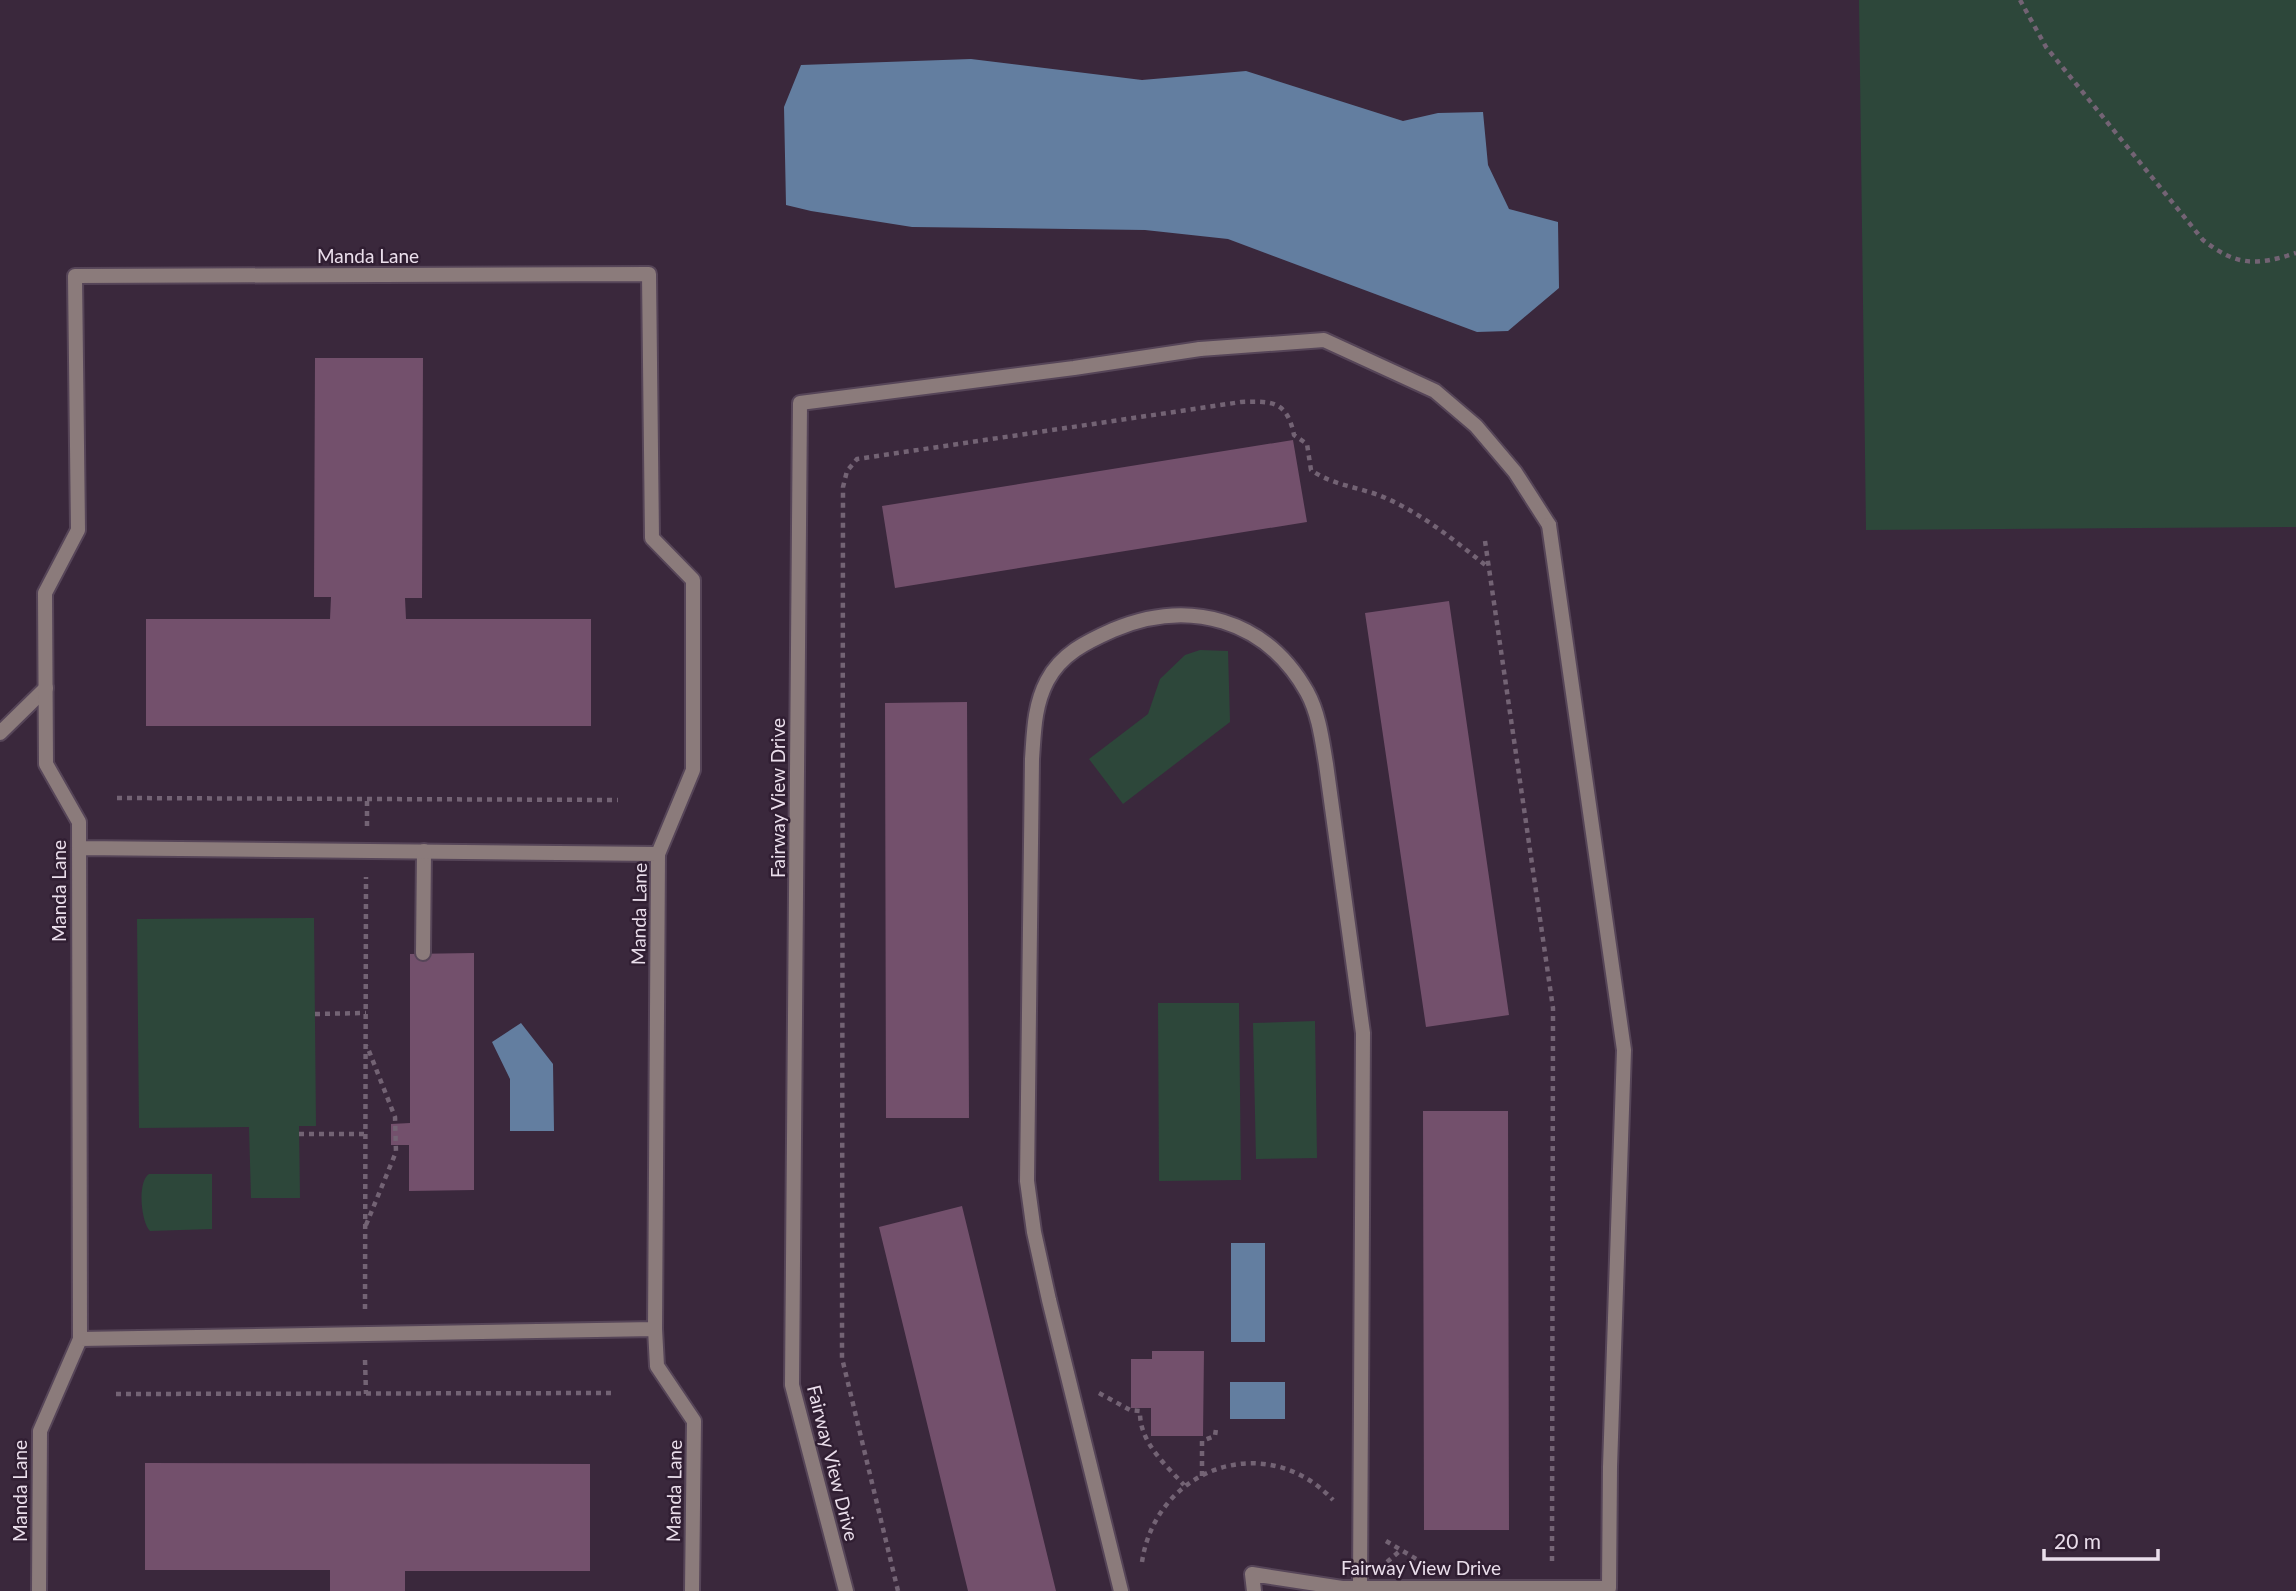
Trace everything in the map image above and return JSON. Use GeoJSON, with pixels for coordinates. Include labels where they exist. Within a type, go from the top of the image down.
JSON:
{"type":"FeatureCollection","features":[{"type":"Feature","properties":{"kind":"street","name":"Manda Lane"},"geometry":{"type":"LineString","coordinates":[[39,1591],[40,1431],[80,1339],[79,822],[46,764],[45,593],[78,530],[75,276],[649,274],[652,538],[693,580],[693,770],[658,854],[655,1329],[657,1366],[694,1420],[692,1591]]}},
{"type":"Feature","properties":{"kind":"street","name":"Fairway View Drive"},"geometry":{"type":"LineString","coordinates":[[846,1591],[792,1385],[800,403],[1200,349],[1324,340],[1435,390],[1476,426],[1515,472],[1549,525],[1624,1050],[1610,1467],[1609,1589],[1360,1589],[1252,1574],[1254,1591]]}},
{"type":"Feature","properties":{"kind":"street"},"geometry":{"type":"LineString","coordinates":[[1121,1591],[1034,1232],[1027,1181],[1035,712],[1046,681],[1062,659],[1088,641],[1123,626],[1160,616],[1197,616],[1228,622],[1252,632],[1283,659],[1307,692],[1319,723],[1363,1033],[1360,1589]]}},
{"type":"Feature","properties":{"kind":"street"},"geometry":{"type":"LineString","coordinates":[[0,733],[46,688]]}},
{"type":"Feature","properties":{"kind":"street"},"geometry":{"type":"LineString","coordinates":[[79,848],[658,854]]}},
{"type":"Feature","properties":{"kind":"street"},"geometry":{"type":"LineString","coordinates":[[424,852],[424,953]]}},
{"type":"Feature","properties":{"kind":"street"},"geometry":{"type":"LineString","coordinates":[[80,1339],[655,1329]]}},
{"type":"Feature","properties":{"kind":"path"},"geometry":{"type":"LineString","coordinates":[[2020,0],[2046,47],[2203,240],[2221,253],[2239,261],[2265,261],[2296,253]]}},
{"type":"Feature","properties":{"kind":"path"},"geometry":{"type":"LineString","coordinates":[[898,1591],[842,1358],[843,487],[847,471],[857,459],[1241,401],[1272,401],[1281,408],[1292,425],[1294,435],[1307,444],[1311,470],[1323,479],[1363,489],[1415,513],[1449,535],[1489,568]]}},
{"type":"Feature","properties":{"kind":"path"},"geometry":{"type":"LineString","coordinates":[[1485,541],[1553,1009],[1552,1570]]}},
{"type":"Feature","properties":{"kind":"path"},"geometry":{"type":"LineString","coordinates":[[117,798],[618,800]]}},
{"type":"Feature","properties":{"kind":"path"},"geometry":{"type":"LineString","coordinates":[[366,1394],[367,799]]}},
{"type":"Feature","properties":{"kind":"path"},"geometry":{"type":"LineString","coordinates":[[315,1014],[366,1013]]}},
{"type":"Feature","properties":{"kind":"path"},"geometry":{"type":"LineString","coordinates":[[365,1227],[396,1152],[395,1117],[366,1042]]}},
{"type":"Feature","properties":{"kind":"path"},"geometry":{"type":"LineString","coordinates":[[299,1134],[365,1134]]}},
{"type":"Feature","properties":{"kind":"path"},"geometry":{"type":"LineString","coordinates":[[1069,1381],[1081,1381],[1130,1410],[1140,1411],[1144,1436],[1158,1457],[1184,1485]]}},
{"type":"Feature","properties":{"kind":"path"},"geometry":{"type":"LineString","coordinates":[[116,1394],[615,1393]]}},
{"type":"Feature","properties":{"kind":"path"},"geometry":{"type":"LineString","coordinates":[[1202,1476],[1202,1441],[1215,1436],[1216,1429]]}},
{"type":"Feature","properties":{"kind":"path"},"geometry":{"type":"LineString","coordinates":[[1142,1567],[1145,1544],[1160,1510],[1184,1485],[1212,1470],[1240,1464],[1265,1464],[1289,1470],[1312,1481],[1376,1537],[1402,1549],[1427,1567]]}},
{"type":"Feature","properties":{"kind":"green space"},"geometry":{"type":"Polygon","coordinates":[[[1859,0],[2296,0],[2296,527],[1866,530],[1859,0]]]}},
{"type":"Feature","properties":{"kind":"green space"},"geometry":{"type":"Polygon","coordinates":[[[1200,650],[1228,651],[1230,722],[1123,804],[1089,759],[1148,714],[1160,679],[1185,655],[1200,650]]]}},
{"type":"Feature","properties":{"kind":"green space"},"geometry":{"type":"Polygon","coordinates":[[[314,918],[316,1126],[299,1126],[300,1198],[251,1198],[249,1127],[139,1128],[137,919],[314,918]]]}},
{"type":"Feature","properties":{"kind":"green space"},"geometry":{"type":"Polygon","coordinates":[[[1158,1003],[1239,1003],[1241,1180],[1159,1181],[1158,1003]]]}},
{"type":"Feature","properties":{"kind":"green space"},"geometry":{"type":"Polygon","coordinates":[[[1315,1021],[1317,1158],[1256,1159],[1253,1023],[1315,1021]]]}},
{"type":"Feature","properties":{"kind":"green space"},"geometry":{"type":"Polygon","coordinates":[[[149,1174],[212,1174],[212,1229],[150,1231],[144,1219],[142,1202],[143,1185],[149,1174]]]}},
{"type":"Feature","properties":{"kind":"water"},"geometry":{"type":"Polygon","coordinates":[[[971,59],[1142,80],[1246,71],[1403,121],[1438,113],[1483,112],[1488,165],[1509,209],[1558,222],[1559,288],[1508,331],[1477,332],[1228,239],[1145,230],[912,227],[786,205],[784,107],[801,65],[971,59]]]}},
{"type":"Feature","properties":{"kind":"water"},"geometry":{"type":"Polygon","coordinates":[[[521,1023],[553,1064],[554,1131],[510,1131],[510,1079],[492,1042],[521,1023]]]}},
{"type":"Feature","properties":{"kind":"water"},"geometry":{"type":"Polygon","coordinates":[[[1231,1243],[1265,1243],[1265,1342],[1231,1342],[1231,1243]]]}},
{"type":"Feature","properties":{"kind":"water"},"geometry":{"type":"Polygon","coordinates":[[[1230,1382],[1285,1382],[1285,1419],[1230,1419],[1230,1382]]]}},
{"type":"Feature","properties":{"kind":"building"},"geometry":{"type":"Polygon","coordinates":[[[315,358],[423,358],[422,598],[405,598],[406,619],[591,619],[591,726],[146,726],[146,619],[330,619],[331,597],[314,597],[315,358]]]}},
{"type":"Feature","properties":{"kind":"building"},"geometry":{"type":"Polygon","coordinates":[[[1293,440],[1307,522],[895,588],[882,506],[1293,440]]]}},
{"type":"Feature","properties":{"kind":"building"},"geometry":{"type":"Polygon","coordinates":[[[1449,601],[1509,1015],[1426,1027],[1365,613],[1449,601]]]}},
{"type":"Feature","properties":{"kind":"building"},"geometry":{"type":"Polygon","coordinates":[[[967,702],[969,1118],[886,1118],[885,703],[967,702]]]}},
{"type":"Feature","properties":{"kind":"building"},"geometry":{"type":"Polygon","coordinates":[[[474,953],[474,1190],[409,1191],[409,1145],[391,1145],[391,1124],[410,1123],[410,954],[474,953]]]}},
{"type":"Feature","properties":{"kind":"building"},"geometry":{"type":"Polygon","coordinates":[[[1423,1111],[1508,1111],[1509,1530],[1424,1530],[1423,1111]]]}},
{"type":"Feature","properties":{"kind":"building"},"geometry":{"type":"Polygon","coordinates":[[[962,1206],[1056,1591],[968,1591],[879,1227],[962,1206]]]}},
{"type":"Feature","properties":{"kind":"building"},"geometry":{"type":"Polygon","coordinates":[[[1152,1351],[1204,1351],[1203,1436],[1151,1436],[1151,1408],[1131,1408],[1131,1359],[1152,1359],[1152,1351]]]}},
{"type":"Feature","properties":{"kind":"building"},"geometry":{"type":"Polygon","coordinates":[[[145,1463],[590,1464],[590,1571],[405,1571],[405,1591],[330,1591],[330,1570],[145,1570],[145,1463]]]}}]}
